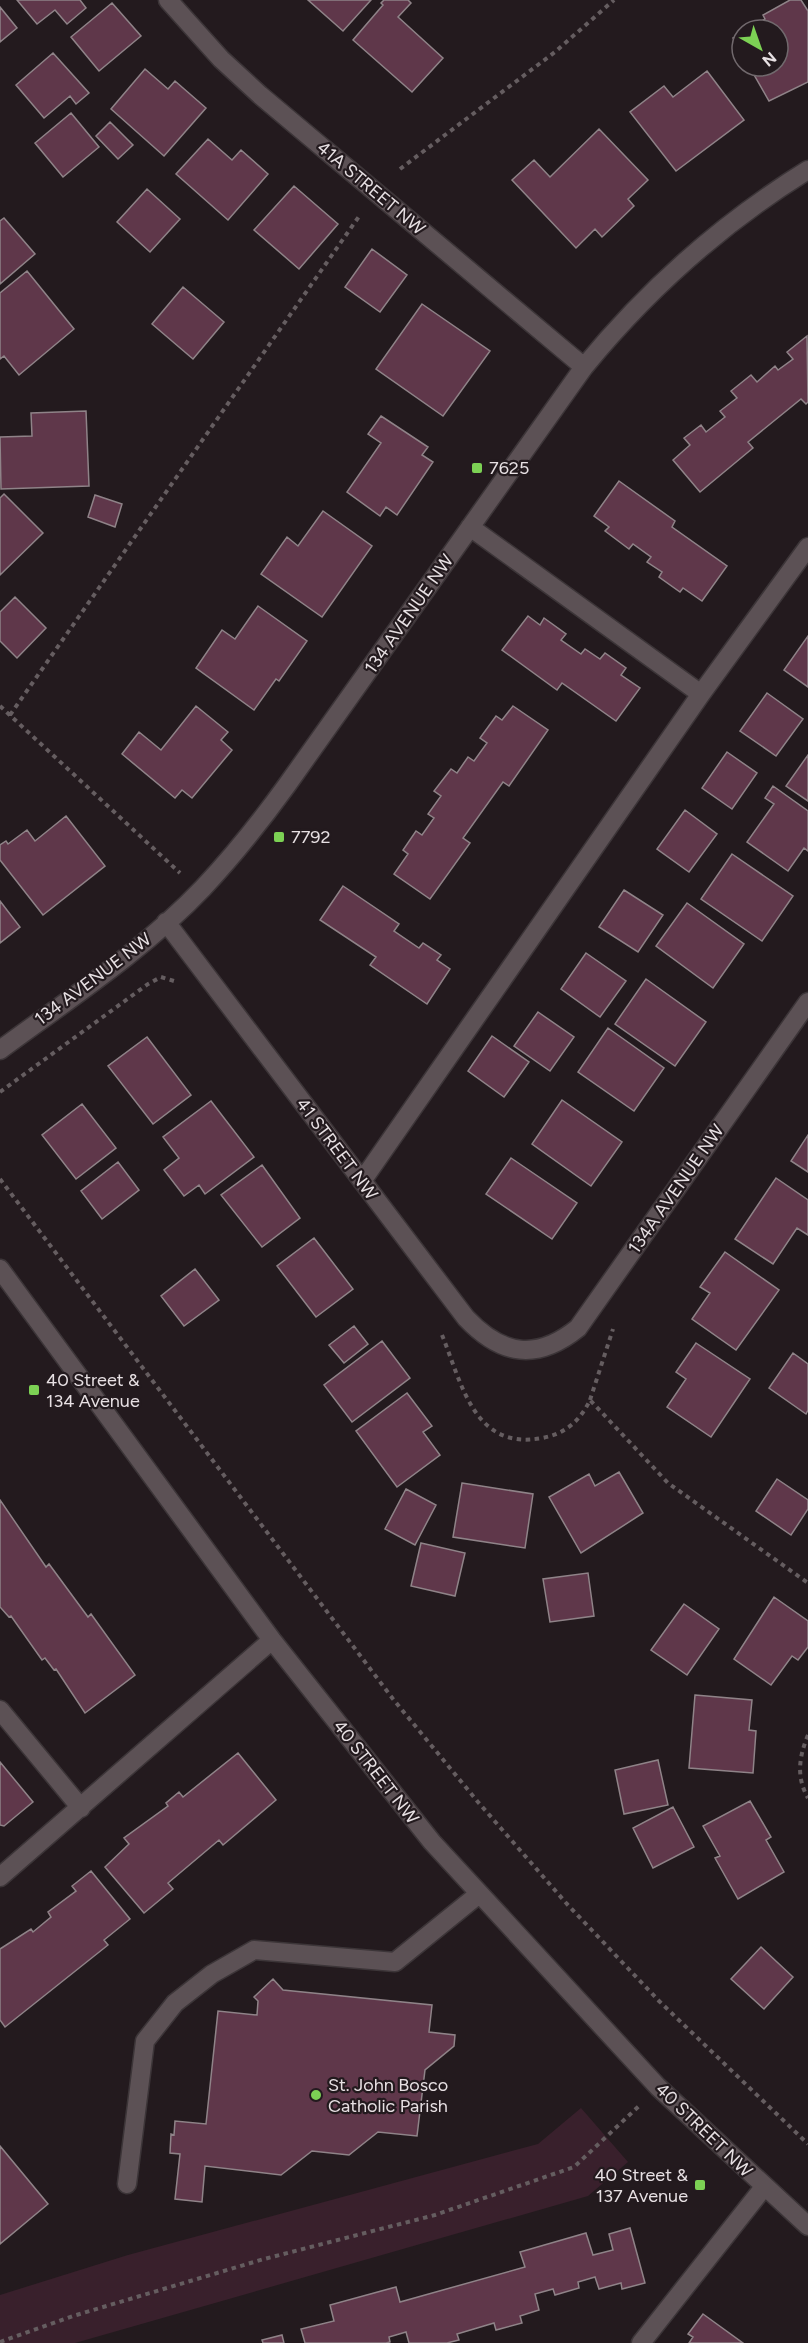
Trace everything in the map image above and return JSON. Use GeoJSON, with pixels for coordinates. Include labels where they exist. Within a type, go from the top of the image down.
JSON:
{"type":"FeatureCollection","features":[{"type":"Feature","properties":{"kind":"street","name":"41A STREET NW"},"geometry":{"type":"LineString","coordinates":[[168,0],[214,51],[260,95],[584,367]]}},
{"type":"Feature","properties":{"kind":"street","name":"134 AVENUE NW"},"geometry":{"type":"LineString","coordinates":[[0,1050],[137,948],[202,889],[247,839],[287,785],[584,367],[626,316],[672,272],[734,219],[808,170]]}},
{"type":"Feature","properties":{"kind":"street"},"geometry":{"type":"LineString","coordinates":[[470,527],[701,694]]}},
{"type":"Feature","properties":{"kind":"street"},"geometry":{"type":"LineString","coordinates":[[362,1181],[701,694],[808,547]]}},
{"type":"Feature","properties":{"kind":"street","name":"41 STREET NW"},"geometry":{"type":"LineString","coordinates":[[166,922],[479,1331],[510,1348],[527,1351]]}},
{"type":"Feature","properties":{"kind":"street","name":"134A AVENUE NW"},"geometry":{"type":"LineString","coordinates":[[527,1351],[561,1342],[578,1328],[808,1002]]}},
{"type":"Feature","properties":{"kind":"street","name":"40 STREET NW"},"geometry":{"type":"LineString","coordinates":[[2,1277],[272,1640],[432,1842],[658,2087],[808,2226]]}},
{"type":"Feature","properties":{"kind":"street"},"geometry":{"type":"LineString","coordinates":[[0,1877],[272,1640]]}},
{"type":"Feature","properties":{"kind":"street"},"geometry":{"type":"LineString","coordinates":[[0,1710],[81,1808]]}},
{"type":"Feature","properties":{"kind":"street"},"geometry":{"type":"LineString","coordinates":[[128,2184],[145,2041],[175,2003],[212,1974],[254,1950],[396,1962],[479,1894]]}},
{"type":"Feature","properties":{"kind":"street"},"geometry":{"type":"LineString","coordinates":[[641,2343],[764,2187]]}},
{"type":"Feature","properties":{"kind":"path"},"geometry":{"type":"LineString","coordinates":[[400,169],[555,52],[614,0]]}},
{"type":"Feature","properties":{"kind":"path"},"geometry":{"type":"LineString","coordinates":[[10,715],[360,215]]}},
{"type":"Feature","properties":{"kind":"path"},"geometry":{"type":"LineString","coordinates":[[0,706],[168,865],[202,889]]}},
{"type":"Feature","properties":{"kind":"path"},"geometry":{"type":"LineString","coordinates":[[0,1092],[148,984],[161,977],[179,983]]}},
{"type":"Feature","properties":{"kind":"path"},"geometry":{"type":"LineString","coordinates":[[0,1179],[393,1699],[478,1802],[567,1904],[659,2001],[808,2144]]}},
{"type":"Feature","properties":{"kind":"path"},"geometry":{"type":"LineString","coordinates":[[438,1327],[459,1381],[479,1418],[491,1430],[507,1438],[523,1440],[559,1434],[579,1419],[590,1400],[613,1330],[619,1320]]}},
{"type":"Feature","properties":{"kind":"path"},"geometry":{"type":"LineString","coordinates":[[590,1400],[668,1483],[808,1583]]}},
{"type":"Feature","properties":{"kind":"path"},"geometry":{"type":"LineString","coordinates":[[808,1735],[800,1755],[799,1774],[808,1798]]}},
{"type":"Feature","properties":{"kind":"path"},"geometry":{"type":"LineString","coordinates":[[0,2342],[73,2316],[264,2259],[435,2215],[574,2167],[658,2087]]}},
{"type":"Feature","properties":{"kind":"shaded area"},"geometry":{"type":"Polygon","coordinates":[[[581,2108],[628,2162],[588,2196],[75,2343],[0,2343],[0,2295],[128,2255],[538,2144],[581,2108]]]}},
{"type":"Feature","properties":{"kind":"building"},"geometry":{"type":"Polygon","coordinates":[[[17,0],[80,0],[86,8],[67,24],[55,10],[37,24],[17,0]]]}},
{"type":"Feature","properties":{"kind":"building"},"geometry":{"type":"Polygon","coordinates":[[[308,0],[371,0],[343,31],[308,0]]]}},
{"type":"Feature","properties":{"kind":"building"},"geometry":{"type":"Polygon","coordinates":[[[384,0],[408,0],[411,3],[398,17],[443,58],[412,92],[353,40],[383,5],[381,3],[384,0]]]}},
{"type":"Feature","properties":{"kind":"building"},"geometry":{"type":"Polygon","coordinates":[[[790,0],[801,0],[808,11],[808,82],[769,101],[756,78],[790,78],[790,18],[764,18],[763,15],[790,0]]]}},
{"type":"Feature","properties":{"kind":"building"},"geometry":{"type":"Polygon","coordinates":[[[112,3],[141,36],[99,71],[71,37],[112,3]]]}},
{"type":"Feature","properties":{"kind":"building"},"geometry":{"type":"Polygon","coordinates":[[[0,7],[17,28],[0,42],[0,7]]]}},
{"type":"Feature","properties":{"kind":"building"},"geometry":{"type":"Polygon","coordinates":[[[53,53],[89,93],[76,104],[70,96],[44,118],[16,85],[53,53]]]}},
{"type":"Feature","properties":{"kind":"building"},"geometry":{"type":"Polygon","coordinates":[[[145,69],[168,89],[175,81],[206,108],[164,156],[111,109],[145,69]]]}},
{"type":"Feature","properties":{"kind":"building"},"geometry":{"type":"Polygon","coordinates":[[[707,71],[744,120],[676,171],[630,112],[664,86],[673,97],[707,71]]]}},
{"type":"Feature","properties":{"kind":"building"},"geometry":{"type":"Polygon","coordinates":[[[71,113],[99,147],[63,177],[35,143],[71,113]]]}},
{"type":"Feature","properties":{"kind":"building"},"geometry":{"type":"Polygon","coordinates":[[[110,122],[133,145],[118,159],[96,136],[110,122]]]}},
{"type":"Feature","properties":{"kind":"building"},"geometry":{"type":"Polygon","coordinates":[[[599,129],[648,180],[628,199],[634,206],[602,237],[595,229],[576,248],[512,180],[534,160],[550,177],[599,129]]]}},
{"type":"Feature","properties":{"kind":"building"},"geometry":{"type":"Polygon","coordinates":[[[208,139],[232,160],[241,150],[268,174],[228,220],[176,174],[208,139]]]}},
{"type":"Feature","properties":{"kind":"building"},"geometry":{"type":"Polygon","coordinates":[[[294,186],[338,224],[299,269],[254,230],[294,186]]]}},
{"type":"Feature","properties":{"kind":"building"},"geometry":{"type":"Polygon","coordinates":[[[147,189],[180,219],[150,252],[117,222],[147,189]]]}},
{"type":"Feature","properties":{"kind":"building"},"geometry":{"type":"Polygon","coordinates":[[[4,218],[35,254],[0,284],[0,221],[4,218]]]}},
{"type":"Feature","properties":{"kind":"building"},"geometry":{"type":"Polygon","coordinates":[[[372,249],[407,275],[380,312],[345,287],[372,249]]]}},
{"type":"Feature","properties":{"kind":"building"},"geometry":{"type":"Polygon","coordinates":[[[27,271],[74,329],[19,375],[4,356],[0,359],[0,293],[27,271]]]}},
{"type":"Feature","properties":{"kind":"building"},"geometry":{"type":"Polygon","coordinates":[[[183,287],[224,322],[193,359],[152,324],[183,287]]]}},
{"type":"Feature","properties":{"kind":"building"},"geometry":{"type":"Polygon","coordinates":[[[422,304],[490,351],[443,416],[376,369],[422,304]]]}},
{"type":"Feature","properties":{"kind":"building"},"geometry":{"type":"Polygon","coordinates":[[[807,336],[808,402],[806,404],[801,399],[748,442],[753,448],[700,492],[673,460],[690,445],[684,438],[701,425],[706,432],[725,417],[720,411],[737,398],[731,391],[751,375],[757,382],[775,366],[778,370],[793,359],[787,352],[807,336]]]}},
{"type":"Feature","properties":{"kind":"building"},"geometry":{"type":"Polygon","coordinates":[[[86,411],[89,486],[1,489],[0,437],[32,436],[31,413],[86,411]]]}},
{"type":"Feature","properties":{"kind":"building"},"geometry":{"type":"Polygon","coordinates":[[[381,416],[428,447],[422,455],[433,462],[397,515],[386,507],[380,516],[347,492],[381,443],[368,434],[381,416]]]}},
{"type":"Feature","properties":{"kind":"building"},"geometry":{"type":"Polygon","coordinates":[[[619,481],[675,521],[672,527],[727,566],[702,601],[683,588],[680,592],[659,577],[662,572],[647,562],[651,557],[633,544],[629,549],[605,531],[609,527],[594,516],[619,481]]]}},
{"type":"Feature","properties":{"kind":"building"},"geometry":{"type":"Polygon","coordinates":[[[4,494],[43,533],[0,575],[0,498],[4,494]]]}},
{"type":"Feature","properties":{"kind":"building"},"geometry":{"type":"Polygon","coordinates":[[[95,495],[122,504],[115,527],[88,517],[95,495]]]}},
{"type":"Feature","properties":{"kind":"building"},"geometry":{"type":"Polygon","coordinates":[[[323,511],[372,546],[322,617],[261,574],[287,537],[298,546],[323,511]]]}},
{"type":"Feature","properties":{"kind":"building"},"geometry":{"type":"Polygon","coordinates":[[[15,597],[46,628],[17,658],[0,641],[0,612],[15,597]]]}},
{"type":"Feature","properties":{"kind":"building"},"geometry":{"type":"Polygon","coordinates":[[[258,606],[307,641],[279,681],[276,679],[254,710],[196,668],[222,630],[235,639],[258,606]]]}},
{"type":"Feature","properties":{"kind":"building"},"geometry":{"type":"Polygon","coordinates":[[[528,616],[540,625],[544,618],[566,634],[561,640],[581,654],[585,649],[600,659],[605,653],[626,668],[621,675],[640,688],[616,721],[562,683],[557,690],[502,650],[528,616]]]}},
{"type":"Feature","properties":{"kind":"building"},"geometry":{"type":"Polygon","coordinates":[[[808,636],[808,687],[784,670],[808,636]]]}},
{"type":"Feature","properties":{"kind":"building"},"geometry":{"type":"Polygon","coordinates":[[[767,693],[803,719],[776,756],[740,731],[767,693]]]}},
{"type":"Feature","properties":{"kind":"building"},"geometry":{"type":"Polygon","coordinates":[[[196,706],[228,732],[221,740],[232,750],[192,798],[182,790],[175,798],[122,754],[139,732],[161,750],[196,706]]]}},
{"type":"Feature","properties":{"kind":"building"},"geometry":{"type":"Polygon","coordinates":[[[513,706],[548,730],[509,786],[503,782],[463,838],[470,843],[430,899],[394,874],[408,854],[403,850],[416,831],[422,835],[434,818],[428,814],[441,796],[434,791],[451,769],[457,773],[468,757],[474,761],[487,743],[480,738],[496,716],[502,720],[513,706]]]}},
{"type":"Feature","properties":{"kind":"building"},"geometry":{"type":"Polygon","coordinates":[[[727,752],[757,773],[732,809],[702,788],[727,752]]]}},
{"type":"Feature","properties":{"kind":"building"},"geometry":{"type":"Polygon","coordinates":[[[808,755],[808,801],[786,786],[808,755]]]}},
{"type":"Feature","properties":{"kind":"building"},"geometry":{"type":"Polygon","coordinates":[[[773,786],[808,811],[808,851],[804,848],[788,871],[747,842],[774,804],[765,798],[773,786]]]}},
{"type":"Feature","properties":{"kind":"building"},"geometry":{"type":"Polygon","coordinates":[[[685,810],[717,834],[689,872],[657,849],[685,810]]]}},
{"type":"Feature","properties":{"kind":"building"},"geometry":{"type":"Polygon","coordinates":[[[66,816],[105,866],[43,915],[0,860],[0,845],[6,841],[8,844],[27,830],[35,841],[66,816]]]}},
{"type":"Feature","properties":{"kind":"building"},"geometry":{"type":"Polygon","coordinates":[[[732,854],[793,896],[762,941],[701,899],[732,854]]]}},
{"type":"Feature","properties":{"kind":"building"},"geometry":{"type":"Polygon","coordinates":[[[343,886],[399,924],[394,931],[419,948],[423,943],[441,955],[437,960],[450,969],[427,1004],[370,965],[376,957],[320,920],[343,886]]]}},
{"type":"Feature","properties":{"kind":"building"},"geometry":{"type":"Polygon","coordinates":[[[624,890],[663,915],[638,952],[599,927],[624,890]]]}},
{"type":"Feature","properties":{"kind":"building"},"geometry":{"type":"Polygon","coordinates":[[[0,901],[20,927],[0,943],[0,901]]]}},
{"type":"Feature","properties":{"kind":"building"},"geometry":{"type":"Polygon","coordinates":[[[687,903],[744,944],[713,988],[656,946],[687,903]]]}},
{"type":"Feature","properties":{"kind":"building"},"geometry":{"type":"Polygon","coordinates":[[[586,953],[626,981],[600,1017],[561,989],[586,953]]]}},
{"type":"Feature","properties":{"kind":"building"},"geometry":{"type":"Polygon","coordinates":[[[646,979],[706,1022],[675,1066],[615,1024],[646,979]]]}},
{"type":"Feature","properties":{"kind":"building"},"geometry":{"type":"Polygon","coordinates":[[[538,1012],[574,1037],[550,1071],[514,1046],[538,1012]]]}},
{"type":"Feature","properties":{"kind":"building"},"geometry":{"type":"Polygon","coordinates":[[[608,1028],[664,1068],[634,1111],[578,1072],[608,1028]]]}},
{"type":"Feature","properties":{"kind":"building"},"geometry":{"type":"Polygon","coordinates":[[[492,1036],[529,1062],[504,1097],[468,1071],[492,1036]]]}},
{"type":"Feature","properties":{"kind":"building"},"geometry":{"type":"Polygon","coordinates":[[[147,1037],[191,1095],[153,1124],[108,1066],[147,1037]]]}},
{"type":"Feature","properties":{"kind":"building"},"geometry":{"type":"Polygon","coordinates":[[[562,1100],[622,1142],[591,1186],[532,1144],[562,1100]]]}},
{"type":"Feature","properties":{"kind":"building"},"geometry":{"type":"Polygon","coordinates":[[[211,1101],[254,1157],[205,1194],[199,1185],[184,1196],[164,1170],[179,1158],[163,1137],[211,1101]]]}},
{"type":"Feature","properties":{"kind":"building"},"geometry":{"type":"Polygon","coordinates":[[[82,1104],[116,1148],[76,1179],[42,1135],[82,1104]]]}},
{"type":"Feature","properties":{"kind":"building"},"geometry":{"type":"Polygon","coordinates":[[[808,1135],[808,1172],[791,1161],[808,1135]]]}},
{"type":"Feature","properties":{"kind":"building"},"geometry":{"type":"Polygon","coordinates":[[[511,1158],[577,1203],[552,1239],[486,1194],[511,1158]]]}},
{"type":"Feature","properties":{"kind":"building"},"geometry":{"type":"Polygon","coordinates":[[[118,1162],[139,1190],[102,1219],[81,1191],[118,1162]]]}},
{"type":"Feature","properties":{"kind":"building"},"geometry":{"type":"Polygon","coordinates":[[[262,1165],[300,1218],[262,1247],[221,1195],[262,1165]]]}},
{"type":"Feature","properties":{"kind":"building"},"geometry":{"type":"Polygon","coordinates":[[[776,1178],[808,1200],[808,1235],[797,1228],[773,1264],[735,1239],[776,1178]]]}},
{"type":"Feature","properties":{"kind":"building"},"geometry":{"type":"Polygon","coordinates":[[[314,1238],[353,1289],[316,1317],[277,1266],[314,1238]]]}},
{"type":"Feature","properties":{"kind":"building"},"geometry":{"type":"Polygon","coordinates":[[[725,1252],[779,1290],[736,1350],[692,1319],[710,1293],[700,1287],[725,1252]]]}},
{"type":"Feature","properties":{"kind":"building"},"geometry":{"type":"Polygon","coordinates":[[[195,1269],[219,1300],[184,1326],[161,1296],[195,1269]]]}},
{"type":"Feature","properties":{"kind":"building"},"geometry":{"type":"Polygon","coordinates":[[[354,1326],[368,1344],[344,1363],[329,1345],[354,1326]]]}},
{"type":"Feature","properties":{"kind":"building"},"geometry":{"type":"Polygon","coordinates":[[[382,1341],[410,1378],[352,1422],[324,1385],[382,1341]]]}},
{"type":"Feature","properties":{"kind":"building"},"geometry":{"type":"Polygon","coordinates":[[[696,1343],[750,1379],[711,1437],[667,1407],[686,1379],[676,1372],[696,1343]]]}},
{"type":"Feature","properties":{"kind":"building"},"geometry":{"type":"Polygon","coordinates":[[[793,1353],[808,1364],[808,1410],[806,1414],[769,1388],[793,1353]]]}},
{"type":"Feature","properties":{"kind":"building"},"geometry":{"type":"Polygon","coordinates":[[[407,1393],[432,1426],[423,1432],[440,1455],[397,1487],[356,1431],[407,1393]]]}},
{"type":"Feature","properties":{"kind":"building"},"geometry":{"type":"Polygon","coordinates":[[[619,1472],[643,1513],[581,1553],[549,1497],[589,1474],[595,1486],[619,1472]]]}},
{"type":"Feature","properties":{"kind":"building"},"geometry":{"type":"Polygon","coordinates":[[[777,1479],[808,1500],[808,1509],[791,1535],[756,1511],[777,1479]]]}},
{"type":"Feature","properties":{"kind":"building"},"geometry":{"type":"Polygon","coordinates":[[[462,1483],[533,1494],[525,1548],[453,1537],[462,1483]]]}},
{"type":"Feature","properties":{"kind":"building"},"geometry":{"type":"Polygon","coordinates":[[[406,1489],[436,1505],[415,1545],[385,1529],[406,1489]]]}},
{"type":"Feature","properties":{"kind":"building"},"geometry":{"type":"Polygon","coordinates":[[[0,1500],[46,1567],[49,1564],[88,1617],[91,1614],[135,1675],[85,1713],[56,1669],[54,1670],[45,1658],[42,1660],[11,1616],[9,1617],[0,1607],[0,1500]]]}},
{"type":"Feature","properties":{"kind":"building"},"geometry":{"type":"Polygon","coordinates":[[[421,1543],[465,1553],[455,1596],[411,1586],[421,1543]]]}},
{"type":"Feature","properties":{"kind":"building"},"geometry":{"type":"Polygon","coordinates":[[[588,1573],[594,1616],[550,1622],[543,1579],[588,1573]]]}},
{"type":"Feature","properties":{"kind":"building"},"geometry":{"type":"Polygon","coordinates":[[[774,1597],[808,1621],[808,1647],[798,1660],[792,1656],[771,1685],[734,1659],[774,1597]]]}},
{"type":"Feature","properties":{"kind":"building"},"geometry":{"type":"Polygon","coordinates":[[[684,1604],[719,1629],[687,1675],[651,1650],[684,1604]]]}},
{"type":"Feature","properties":{"kind":"building"},"geometry":{"type":"Polygon","coordinates":[[[695,1695],[752,1700],[749,1730],[756,1731],[753,1773],[689,1768],[695,1695]]]}},
{"type":"Feature","properties":{"kind":"building"},"geometry":{"type":"Polygon","coordinates":[[[238,1753],[276,1800],[223,1845],[219,1840],[168,1883],[173,1889],[144,1913],[105,1867],[129,1844],[124,1838],[168,1806],[166,1803],[179,1792],[183,1797],[238,1753]]]}},
{"type":"Feature","properties":{"kind":"building"},"geometry":{"type":"Polygon","coordinates":[[[658,1760],[668,1805],[624,1814],[615,1770],[658,1760]]]}},
{"type":"Feature","properties":{"kind":"building"},"geometry":{"type":"Polygon","coordinates":[[[0,1762],[33,1802],[4,1826],[0,1825],[0,1762]]]}},
{"type":"Feature","properties":{"kind":"building"},"geometry":{"type":"Polygon","coordinates":[[[750,1801],[771,1837],[766,1840],[784,1872],[738,1899],[715,1858],[720,1856],[703,1826],[750,1801]]]}},
{"type":"Feature","properties":{"kind":"building"},"geometry":{"type":"Polygon","coordinates":[[[673,1807],[694,1847],[653,1868],[633,1828],[673,1807]]]}},
{"type":"Feature","properties":{"kind":"building"},"geometry":{"type":"Polygon","coordinates":[[[91,1871],[130,1919],[104,1940],[108,1945],[5,2027],[0,2020],[0,1949],[31,1929],[33,1932],[51,1917],[48,1912],[76,1891],[72,1886],[91,1871]]]}},
{"type":"Feature","properties":{"kind":"building"},"geometry":{"type":"Polygon","coordinates":[[[761,1947],[793,1977],[764,2009],[731,1979],[761,1947]]]}},
{"type":"Feature","properties":{"kind":"building","name":"St. John Bosco Catholic Parish"},"geometry":{"type":"Polygon","coordinates":[[[273,1979],[283,1990],[432,2005],[429,2032],[455,2035],[454,2046],[425,2070],[417,2136],[378,2132],[349,2155],[312,2151],[281,2175],[205,2166],[202,2202],[175,2199],[180,2154],[170,2153],[171,2134],[174,2135],[175,2121],[206,2124],[218,2011],[257,2015],[258,2001],[254,1997],[273,1979]]]}},
{"type":"Feature","properties":{"kind":"building"},"geometry":{"type":"Polygon","coordinates":[[[0,2146],[48,2204],[0,2244],[0,2146]]]}},
{"type":"Feature","properties":{"kind":"building"},"geometry":{"type":"Polygon","coordinates":[[[630,2228],[645,2283],[622,2289],[621,2283],[599,2289],[595,2277],[578,2282],[579,2288],[555,2295],[553,2289],[535,2294],[539,2310],[520,2316],[522,2323],[496,2330],[494,2323],[457,2334],[459,2340],[447,2343],[409,2343],[406,2332],[389,2337],[390,2342],[386,2343],[305,2343],[301,2329],[334,2321],[330,2305],[396,2287],[400,2302],[525,2267],[520,2252],[586,2233],[593,2255],[613,2250],[609,2234],[630,2228]]]}},
{"type":"Feature","properties":{"kind":"building"},"geometry":{"type":"Polygon","coordinates":[[[703,2314],[743,2343],[689,2343],[693,2337],[688,2334],[703,2314]]]}},
{"type":"Feature","properties":{"kind":"building"},"geometry":{"type":"Polygon","coordinates":[[[282,2335],[284,2343],[263,2343],[262,2340],[282,2335]]]}},
{"type":"Feature","properties":{"kind":"place","name":"7625"},"geometry":{"type":"Point","coordinates":[477,468]}},
{"type":"Feature","properties":{"kind":"place","name":"7792"},"geometry":{"type":"Point","coordinates":[279,837]}},
{"type":"Feature","properties":{"kind":"place","name":"40 Street & 134 Avenue"},"geometry":{"type":"Point","coordinates":[34,1390]}},
{"type":"Feature","properties":{"kind":"place","name":"St. John Bosco Catholic Parish"},"geometry":{"type":"Point","coordinates":[316,2095]}},
{"type":"Feature","properties":{"kind":"place","name":"40 Street & 137 Avenue"},"geometry":{"type":"Point","coordinates":[700,2185]}}]}
